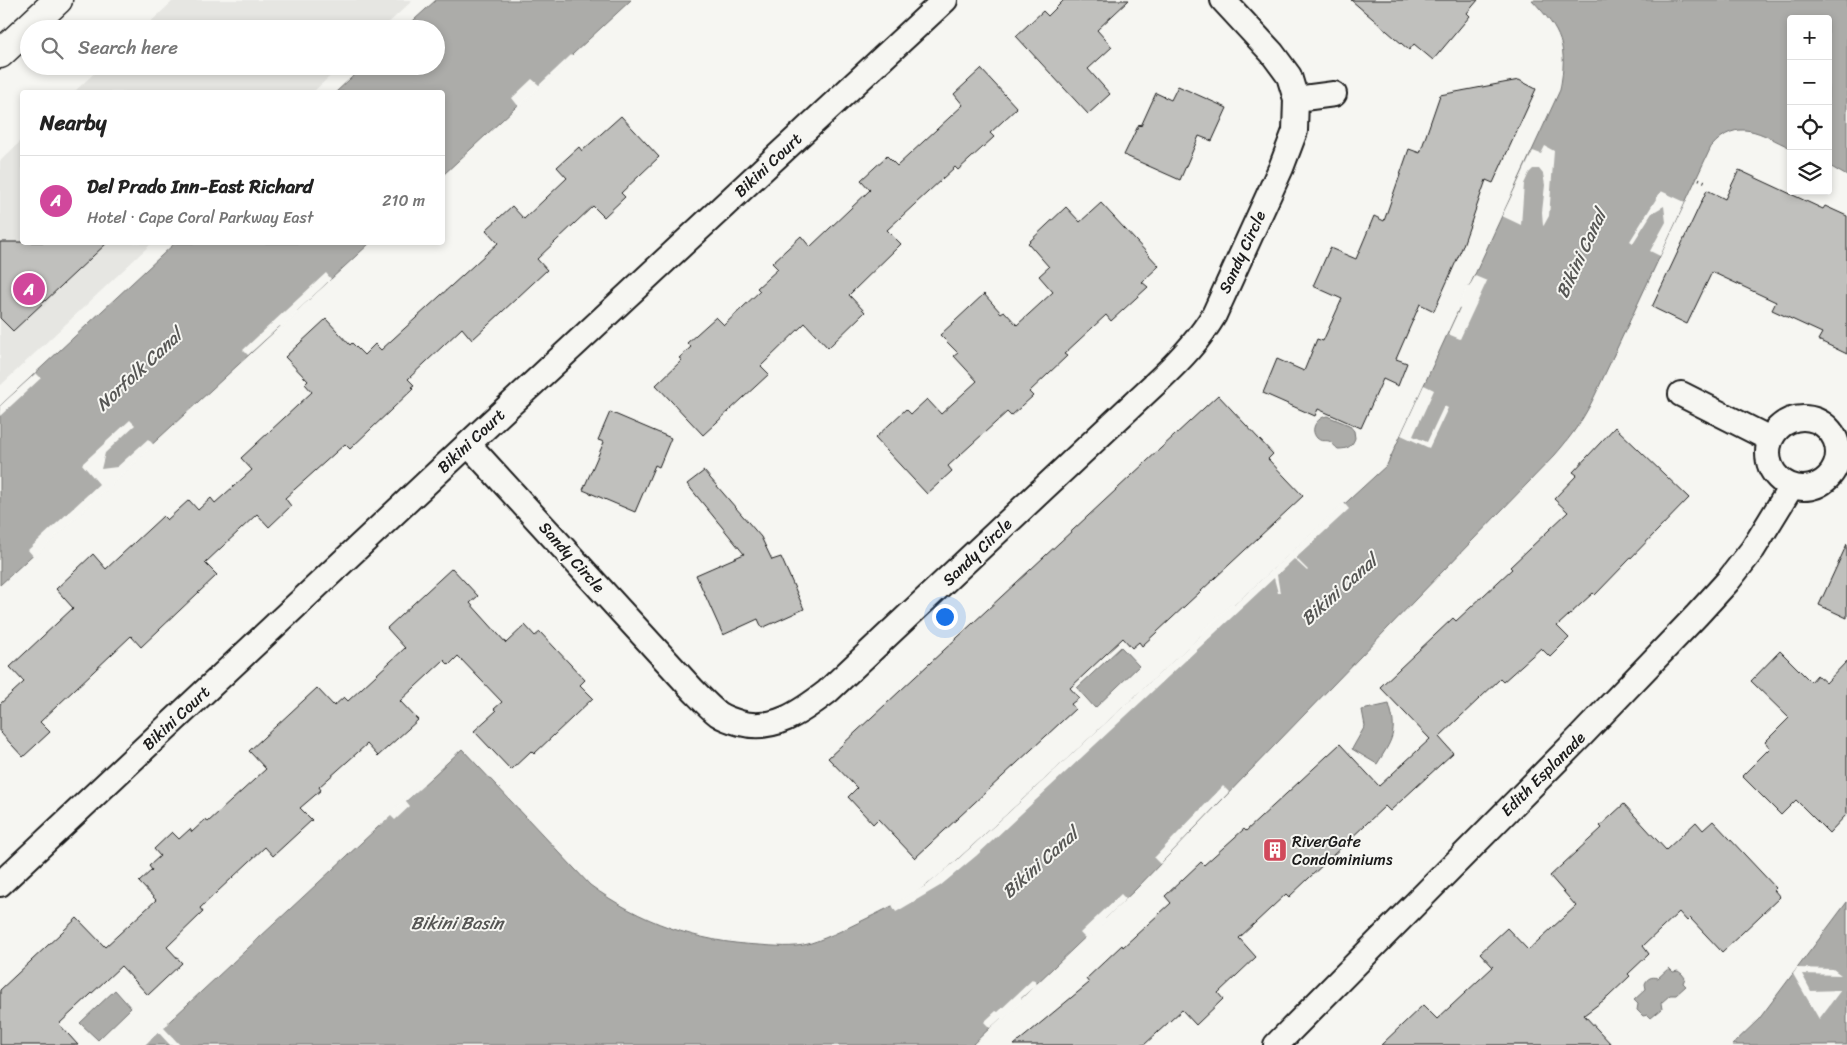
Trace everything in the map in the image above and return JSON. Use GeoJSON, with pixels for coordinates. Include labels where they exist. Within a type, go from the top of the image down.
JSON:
{"type":"FeatureCollection","features":[{"type":"Feature","properties":{"kind":"main road"},"geometry":{"type":"LineString","coordinates":[[37,20],[58,0]]}},
{"type":"Feature","properties":{"kind":"main road"},"geometry":{"type":"LineString","coordinates":[[0,54],[20,35]]}},
{"type":"Feature","properties":{"kind":"street","name":"Bikini Court"},"geometry":{"type":"LineString","coordinates":[[0,884],[468,444],[945,0]]}},
{"type":"Feature","properties":{"kind":"street","name":"Sandy Circle"},"geometry":{"type":"LineString","coordinates":[[468,444],[693,690],[720,715],[734,722],[751,726],[770,724],[790,717],[809,706],[894,631],[1185,355],[1214,315],[1281,168],[1295,131],[1296,99],[1289,76],[1278,61],[1223,0]]}},
{"type":"Feature","properties":{"kind":"street"},"geometry":{"type":"LineString","coordinates":[[1296,99],[1334,94]]}},
{"type":"Feature","properties":{"kind":"street"},"geometry":{"type":"LineString","coordinates":[[1681,394],[1770,439]]}},
{"type":"Feature","properties":{"kind":"street"},"geometry":{"type":"LineString","coordinates":[[1796,418],[1813,419],[1827,428],[1837,442],[1841,469],[1831,474],[1819,485],[1802,489],[1791,487],[1774,473],[1768,457],[1770,439],[1780,426],[1796,418]]}},
{"type":"Feature","properties":{"kind":"street","name":"Edith Esplanade"},"geometry":{"type":"LineString","coordinates":[[1276,1045],[1579,738],[1728,581],[1753,549],[1791,487]]}},
{"type":"Feature","properties":{"kind":"path"},"geometry":{"type":"LineString","coordinates":[[1699,179],[1708,183]]}},
{"type":"Feature","properties":{"kind":"shaded area"},"geometry":{"type":"Polygon","coordinates":[[[174,0],[413,0],[392,20],[153,20],[174,0]]]}},
{"type":"Feature","properties":{"kind":"shaded area"},"geometry":{"type":"Polygon","coordinates":[[[92,75],[331,75],[315,90],[76,90],[92,75]]]}},
{"type":"Feature","properties":{"kind":"shaded area"},"geometry":{"type":"Polygon","coordinates":[[[20,142],[20,245],[150,245],[0,386],[0,161],[20,142]]]}},
{"type":"Feature","properties":{"kind":"water"},"geometry":{"type":"Polygon","coordinates":[[[436,0],[631,0],[445,173],[445,90],[338,90],[354,75],[445,75],[445,20],[414,20],[436,0]]]}},
{"type":"Feature","properties":{"kind":"water"},"geometry":{"type":"Polygon","coordinates":[[[1532,0],[1847,0],[1847,176],[1832,167],[1832,15],[1787,15],[1787,146],[1759,133],[1740,130],[1731,132],[1711,147],[1593,400],[1568,439],[1555,455],[1136,889],[972,1045],[144,1045],[462,749],[590,885],[629,910],[670,928],[691,934],[713,940],[759,945],[790,946],[808,944],[888,908],[931,882],[1387,465],[1560,90],[1563,51],[1556,31],[1532,0]]]}},
{"type":"Feature","properties":{"kind":"water","name":"Norfolk Canal"},"geometry":{"type":"Polygon","coordinates":[[[173,245],[368,245],[0,585],[0,406],[173,245]]]}},
{"type":"Feature","properties":{"kind":"water"},"geometry":{"type":"Polygon","coordinates":[[[1327,416],[1349,425],[1354,431],[1354,441],[1347,448],[1338,449],[1330,442],[1321,440],[1315,435],[1315,424],[1327,416]]]}},
{"type":"Feature","properties":{"kind":"water"},"geometry":{"type":"Polygon","coordinates":[[[1121,647],[1139,666],[1095,708],[1077,688],[1121,647]]]}},
{"type":"Feature","properties":{"kind":"water"},"geometry":{"type":"Polygon","coordinates":[[[1389,704],[1393,722],[1392,736],[1377,764],[1352,749],[1365,726],[1362,710],[1389,704]]]}},
{"type":"Feature","properties":{"kind":"water"},"geometry":{"type":"Polygon","coordinates":[[[1847,902],[1847,1045],[1732,1045],[1759,1019],[1847,902]]]}},
{"type":"Feature","properties":{"kind":"water"},"geometry":{"type":"Polygon","coordinates":[[[1669,968],[1673,972],[1678,971],[1682,974],[1685,978],[1683,983],[1686,986],[1676,995],[1670,995],[1661,1003],[1662,1009],[1651,1018],[1648,1015],[1643,1016],[1637,1010],[1638,1004],[1634,1000],[1646,989],[1645,984],[1648,979],[1652,977],[1658,978],[1669,968]]]}},
{"type":"Feature","properties":{"kind":"water"},"geometry":{"type":"Polygon","coordinates":[[[115,990],[131,1008],[98,1040],[80,1023],[115,990]]]}},
{"type":"Feature","properties":{"kind":"pier"},"geometry":{"type":"Polygon","coordinates":[[[571,55],[573,56],[519,107],[512,98],[532,79],[539,85],[571,55]]]}},
{"type":"Feature","properties":{"kind":"pier"},"geometry":{"type":"Polygon","coordinates":[[[1545,146],[1554,151],[1549,216],[1543,226],[1542,212],[1545,185],[1543,174],[1539,169],[1533,169],[1524,184],[1521,225],[1502,216],[1533,151],[1541,154],[1545,146]]]}},
{"type":"Feature","properties":{"kind":"pier"},"geometry":{"type":"Polygon","coordinates":[[[1661,191],[1685,202],[1660,256],[1650,251],[1666,222],[1664,206],[1652,213],[1633,243],[1630,241],[1661,191]]]}},
{"type":"Feature","properties":{"kind":"pier"},"geometry":{"type":"Polygon","coordinates":[[[326,273],[331,279],[297,311],[298,313],[282,327],[280,326],[248,355],[243,350],[326,273]]]}},
{"type":"Feature","properties":{"kind":"pier"},"geometry":{"type":"Polygon","coordinates":[[[1475,276],[1487,281],[1460,339],[1448,334],[1460,308],[1458,307],[1466,287],[1469,287],[1475,276]]]}},
{"type":"Feature","properties":{"kind":"pier"},"geometry":{"type":"Polygon","coordinates":[[[36,373],[41,378],[0,416],[0,406],[36,373]]]}},
{"type":"Feature","properties":{"kind":"pier"},"geometry":{"type":"Polygon","coordinates":[[[1424,385],[1434,390],[1413,436],[1427,442],[1444,406],[1448,408],[1429,448],[1401,435],[1424,385]]]}},
{"type":"Feature","properties":{"kind":"pier"},"geometry":{"type":"Polygon","coordinates":[[[130,420],[135,425],[105,453],[101,469],[117,467],[148,439],[154,445],[34,557],[28,550],[99,484],[82,464],[130,420]]]}},
{"type":"Feature","properties":{"kind":"pier"},"geometry":{"type":"Polygon","coordinates":[[[1344,503],[1349,509],[1296,558],[1307,571],[1294,559],[1277,575],[1280,593],[1278,593],[1274,578],[976,856],[940,886],[896,912],[892,905],[927,885],[956,861],[1201,635],[1200,633],[1232,604],[1234,605],[1344,503]]]}},
{"type":"Feature","properties":{"kind":"pier"},"geometry":{"type":"Polygon","coordinates":[[[422,783],[424,785],[406,801],[410,806],[395,820],[391,816],[381,825],[379,823],[422,783]]]}},
{"type":"Feature","properties":{"kind":"pier"},"geometry":{"type":"Polygon","coordinates":[[[1223,786],[1229,792],[1160,864],[1154,858],[1223,786]]]}},
{"type":"Feature","properties":{"kind":"pier"},"geometry":{"type":"Polygon","coordinates":[[[1121,894],[1126,899],[1087,940],[1080,933],[1121,894]]]}},
{"type":"Feature","properties":{"kind":"pier"},"geometry":{"type":"Polygon","coordinates":[[[1797,968],[1833,969],[1841,975],[1802,974],[1811,991],[1841,990],[1819,1019],[1793,974],[1797,968]]]}},
{"type":"Feature","properties":{"kind":"pier"},"geometry":{"type":"Polygon","coordinates":[[[1033,979],[1037,984],[1021,998],[1023,1000],[1003,1019],[1001,1018],[990,1028],[984,1022],[996,1011],[998,1012],[1033,979]]]}},
{"type":"Feature","properties":{"kind":"pier"},"geometry":{"type":"Polygon","coordinates":[[[167,1021],[169,1023],[164,1028],[180,1045],[170,1045],[158,1032],[145,1045],[142,1045],[167,1021]]]}},
{"type":"Feature","properties":{"kind":"building"},"geometry":{"type":"Polygon","coordinates":[[[1064,0],[1129,0],[1097,30],[1112,47],[1088,69],[1110,94],[1088,114],[1016,36],[1043,11],[1048,16],[1064,0]]]}},
{"type":"Feature","properties":{"kind":"building"},"geometry":{"type":"Polygon","coordinates":[[[1351,0],[1478,0],[1467,13],[1470,16],[1433,60],[1414,44],[1409,50],[1351,0]]]}},
{"type":"Feature","properties":{"kind":"building"},"geometry":{"type":"Polygon","coordinates":[[[981,69],[1017,108],[990,133],[994,137],[958,170],[955,167],[887,230],[901,244],[849,295],[865,312],[828,348],[805,323],[761,366],[769,374],[703,435],[656,385],[682,360],[679,358],[691,347],[687,343],[716,317],[724,325],[760,291],[757,288],[778,269],[772,263],[801,236],[810,247],[870,190],[861,180],[887,156],[897,166],[963,105],[954,94],[981,69]]]}},
{"type":"Feature","properties":{"kind":"building"},"geometry":{"type":"Polygon","coordinates":[[[1519,80],[1536,89],[1493,183],[1486,180],[1462,248],[1434,311],[1420,304],[1396,359],[1407,363],[1398,386],[1383,379],[1361,428],[1318,409],[1315,416],[1263,393],[1277,359],[1304,371],[1317,339],[1323,341],[1342,299],[1313,286],[1330,248],[1356,259],[1374,216],[1384,221],[1409,149],[1420,153],[1440,95],[1519,80]]]}},
{"type":"Feature","properties":{"kind":"building"},"geometry":{"type":"Polygon","coordinates":[[[1178,86],[1227,108],[1212,141],[1199,136],[1180,180],[1124,155],[1139,124],[1141,126],[1156,93],[1171,100],[1178,86]]]}},
{"type":"Feature","properties":{"kind":"building"},"geometry":{"type":"Polygon","coordinates":[[[621,116],[659,157],[621,193],[625,197],[604,217],[593,206],[537,259],[547,270],[472,340],[462,328],[408,379],[414,385],[411,387],[413,389],[350,449],[345,444],[285,498],[291,506],[269,527],[257,514],[205,563],[217,575],[141,647],[131,636],[40,722],[50,732],[23,757],[0,732],[0,704],[24,682],[10,667],[73,608],[56,589],[93,554],[106,569],[163,516],[167,520],[189,500],[198,510],[211,498],[215,503],[252,470],[241,458],[312,392],[305,384],[308,381],[285,357],[326,319],[350,345],[352,343],[364,355],[375,344],[381,350],[498,243],[486,230],[512,206],[524,219],[567,178],[557,167],[579,147],[582,151],[621,116]]]}},
{"type":"Feature","properties":{"kind":"building"},"geometry":{"type":"Polygon","coordinates":[[[1739,170],[1787,192],[1787,195],[1793,195],[1823,209],[1825,206],[1847,216],[1847,354],[1818,340],[1822,333],[1772,310],[1776,302],[1712,272],[1687,324],[1652,307],[1707,190],[1725,199],[1739,170]]]}},
{"type":"Feature","properties":{"kind":"building"},"geometry":{"type":"Polygon","coordinates":[[[1101,203],[1159,266],[1142,282],[1148,287],[1111,321],[1106,315],[1064,354],[1067,356],[1029,392],[1033,396],[1011,416],[1007,412],[948,466],[952,471],[927,494],[875,438],[906,409],[911,414],[927,399],[941,414],[977,381],[954,356],[958,353],[940,335],[984,294],[1001,313],[1004,311],[1017,325],[1053,292],[1039,276],[1049,267],[1028,243],[1066,207],[1080,222],[1101,203]]]}},
{"type":"Feature","properties":{"kind":"building"},"geometry":{"type":"Polygon","coordinates":[[[0,242],[20,242],[20,245],[105,245],[13,331],[0,318],[0,242]]]}},
{"type":"Feature","properties":{"kind":"building"},"geometry":{"type":"Polygon","coordinates":[[[1218,395],[1273,454],[1268,459],[1303,496],[1142,646],[1139,642],[1132,648],[1123,638],[1070,688],[1079,698],[1071,704],[1075,709],[915,858],[878,819],[873,824],[848,797],[857,788],[828,758],[1218,395]]]}},
{"type":"Feature","properties":{"kind":"building"},"geometry":{"type":"Polygon","coordinates":[[[610,412],[671,438],[659,467],[655,465],[635,512],[583,490],[604,442],[598,440],[610,412]]]}},
{"type":"Feature","properties":{"kind":"building"},"geometry":{"type":"Polygon","coordinates":[[[1615,427],[1689,498],[1595,595],[1593,593],[1557,626],[1569,638],[1550,657],[1541,648],[1503,682],[1500,679],[1439,737],[1453,753],[1390,811],[1385,806],[1289,897],[1286,894],[1239,938],[1256,957],[1218,993],[1223,999],[1196,1025],[1182,1010],[1144,1045],[1014,1045],[1089,983],[1086,979],[1171,903],[1165,896],[1201,862],[1204,865],[1244,829],[1246,831],[1340,744],[1379,786],[1430,739],[1380,687],[1453,618],[1456,621],[1512,569],[1510,567],[1568,512],[1554,499],[1577,475],[1573,472],[1615,427]]]}},
{"type":"Feature","properties":{"kind":"building"},"geometry":{"type":"Polygon","coordinates":[[[704,471],[761,537],[772,560],[781,557],[804,609],[762,628],[758,619],[723,635],[696,575],[744,554],[687,484],[704,471]]]}},
{"type":"Feature","properties":{"kind":"building"},"geometry":{"type":"Polygon","coordinates":[[[1847,544],[1847,618],[1819,605],[1847,544]]]}},
{"type":"Feature","properties":{"kind":"building"},"geometry":{"type":"Polygon","coordinates":[[[452,568],[478,596],[470,603],[506,643],[525,625],[535,636],[540,632],[585,680],[580,685],[593,698],[534,754],[531,751],[511,770],[474,731],[496,711],[494,709],[502,702],[458,656],[449,665],[444,660],[400,701],[418,720],[378,756],[367,744],[319,787],[321,790],[300,808],[312,820],[273,856],[265,847],[200,908],[203,912],[167,947],[182,963],[148,995],[121,966],[59,1024],[78,1045],[0,1045],[0,990],[77,918],[105,947],[156,900],[139,882],[152,870],[149,866],[160,856],[154,849],[172,832],[179,839],[190,829],[192,832],[206,819],[208,822],[266,769],[249,751],[317,688],[334,706],[344,697],[348,701],[405,648],[387,628],[452,568]]]}},
{"type":"Feature","properties":{"kind":"building"},"geometry":{"type":"Polygon","coordinates":[[[1780,651],[1811,682],[1817,675],[1826,683],[1847,661],[1847,814],[1829,833],[1796,800],[1781,815],[1742,776],[1770,748],[1765,742],[1789,718],[1751,681],[1780,651]]]}},
{"type":"Feature","properties":{"kind":"building"},"geometry":{"type":"Polygon","coordinates":[[[1624,804],[1666,850],[1696,822],[1703,830],[1713,821],[1776,888],[1774,890],[1780,897],[1722,952],[1690,918],[1687,921],[1679,912],[1643,946],[1649,954],[1628,974],[1630,976],[1608,997],[1584,1015],[1612,1045],[1381,1045],[1423,1005],[1437,1019],[1493,967],[1480,953],[1507,928],[1528,950],[1576,906],[1550,876],[1602,828],[1600,826],[1624,804]]]}},
{"type":"Feature","properties":{"kind":"place","name":"Del Prado Inn-East Richard"},"geometry":{"type":"Point","coordinates":[29,289]}},
{"type":"Feature","properties":{"kind":"place","name":"RiverGate Condominiums"},"geometry":{"type":"Point","coordinates":[1275,850]}},
{"type":"Feature","properties":{"kind":"water label","name":"Bikini Canal"},"geometry":{"type":"Point","coordinates":[1581,254]}},
{"type":"Feature","properties":{"kind":"water label","name":"Bikini Canal"},"geometry":{"type":"Point","coordinates":[1339,590]}},
{"type":"Feature","properties":{"kind":"water label","name":"Bikini Canal"},"geometry":{"type":"Point","coordinates":[1040,863]}},
{"type":"Feature","properties":{"kind":"water label","name":"Bikini Basin"},"geometry":{"type":"Point","coordinates":[457,923]}}]}
